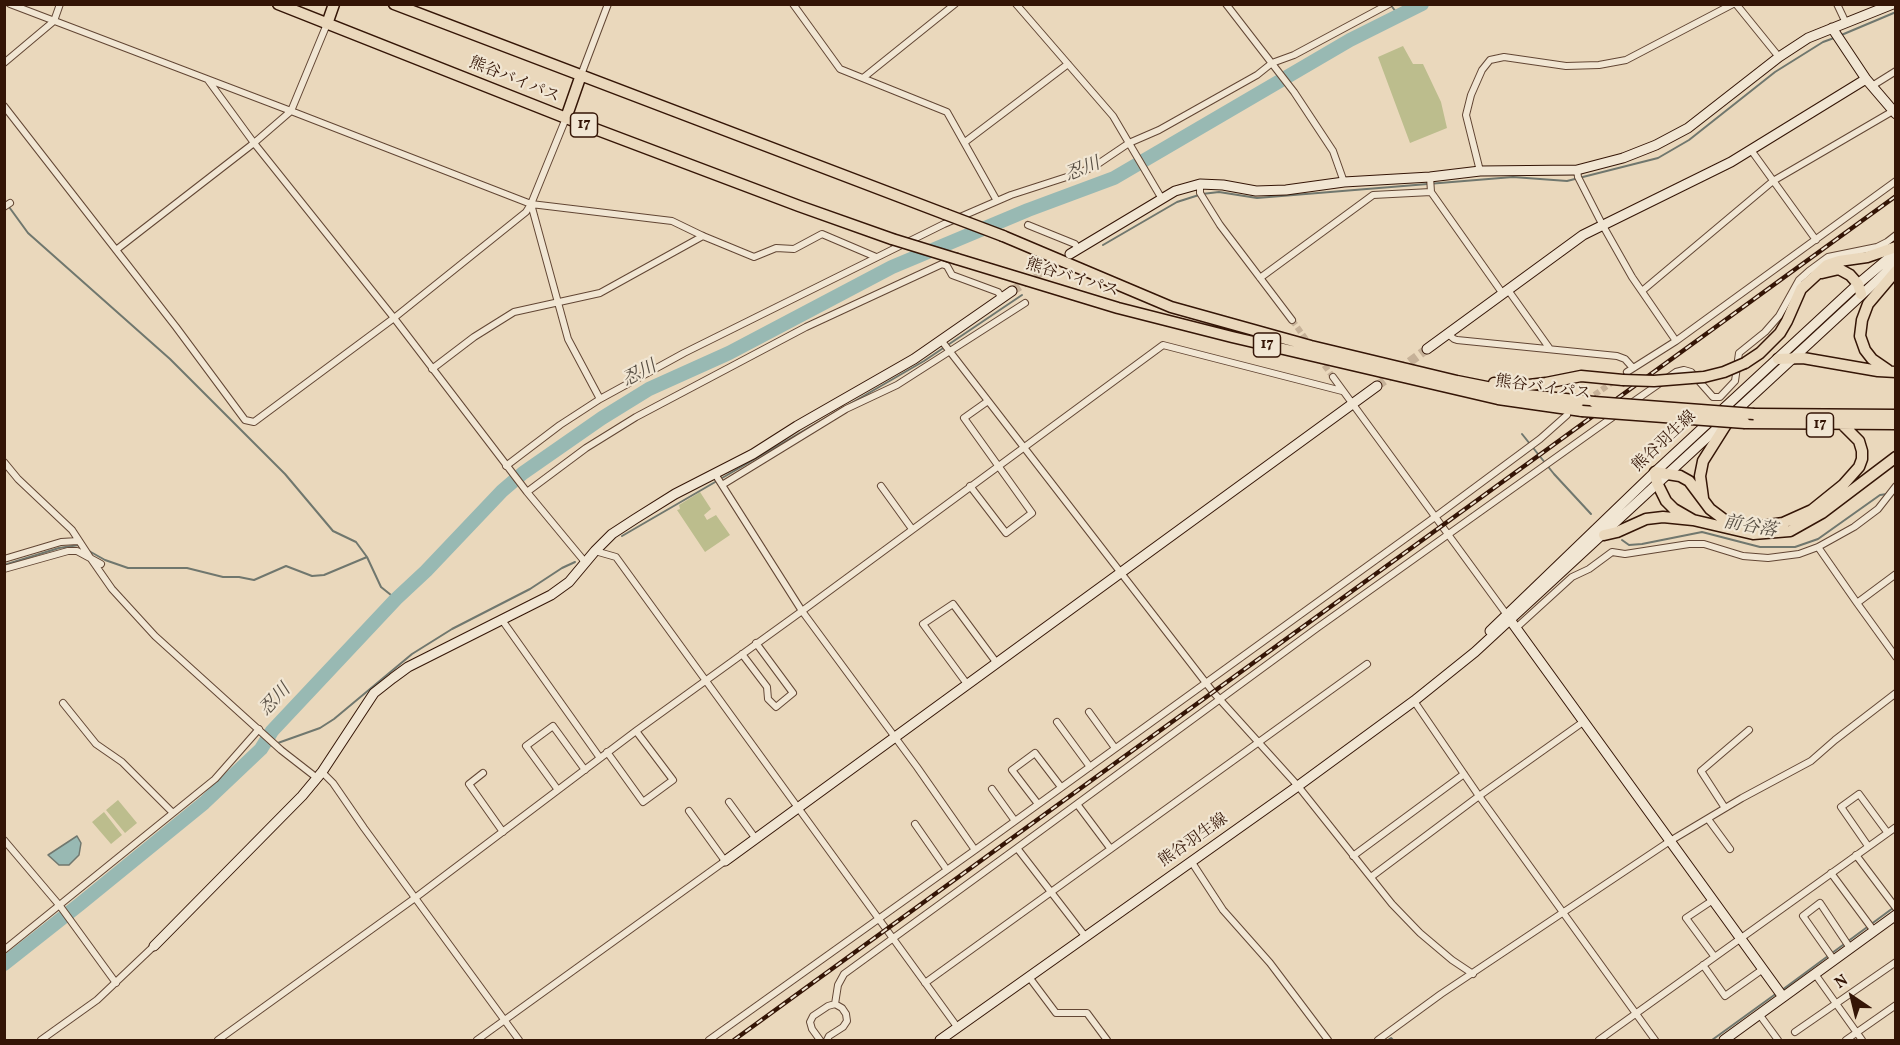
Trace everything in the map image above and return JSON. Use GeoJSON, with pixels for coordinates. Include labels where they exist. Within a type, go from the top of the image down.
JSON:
{"type":"FeatureCollection","features":[{"type":"Feature","properties":{"kind":"highway","name":"熊谷バイパス"},"geometry":{"type":"LineString","coordinates":[[278,4],[566,118],[799,206],[892,239],[1118,308],[1498,399],[1582,411],[1744,423],[1896,424]]}},
{"type":"Feature","properties":{"kind":"highway"},"geometry":{"type":"LineString","coordinates":[[327,24],[334,4]]}},
{"type":"Feature","properties":{"kind":"highway","name":"熊谷バイパス"},"geometry":{"type":"LineString","coordinates":[[394,4],[1003,236],[1171,307],[1311,346],[1457,381],[1527,394],[1594,402],[1754,414],[1896,415]]}},
{"type":"Feature","properties":{"kind":"highway"},"geometry":{"type":"LineString","coordinates":[[566,118],[581,75]]}},
{"type":"Feature","properties":{"kind":"highway"},"geometry":{"type":"LineString","coordinates":[[1457,381],[1529,385],[1581,376],[1627,373],[1654,381],[1704,377],[1724,372],[1745,363],[1760,353],[1780,333],[1801,289],[1827,265],[1896,249]]}},
{"type":"Feature","properties":{"kind":"highway"},"geometry":{"type":"LineString","coordinates":[[1814,276],[1839,269],[1850,275],[1859,289]]}},
{"type":"Feature","properties":{"kind":"highway"},"geometry":{"type":"LineString","coordinates":[[1892,371],[1872,359],[1865,350],[1860,336],[1862,320],[1868,304],[1896,271]]}},
{"type":"Feature","properties":{"kind":"highway"},"geometry":{"type":"LineString","coordinates":[[1778,359],[1803,358],[1878,371],[1892,371]]}},
{"type":"Feature","properties":{"kind":"highway"},"geometry":{"type":"LineString","coordinates":[[1702,498],[1700,476],[1703,461],[1732,415]]}},
{"type":"Feature","properties":{"kind":"highway"},"geometry":{"type":"LineString","coordinates":[[1693,520],[1674,509],[1666,501],[1657,483],[1656,472],[1680,476],[1689,481],[1710,508],[1726,521],[1762,526],[1783,523],[1812,510],[1843,485],[1858,467],[1862,459],[1860,441],[1843,425]]}},
{"type":"Feature","properties":{"kind":"highway"},"geometry":{"type":"LineString","coordinates":[[1604,535],[1617,532],[1646,519],[1663,517],[1693,520],[1753,534],[1790,531],[1822,513],[1896,457]]}},
{"type":"Feature","properties":{"kind":"street"},"geometry":{"type":"LineString","coordinates":[[10,4],[531,204],[672,221],[754,257],[776,248],[794,249],[822,234],[876,257]]}},
{"type":"Feature","properties":{"kind":"street"},"geometry":{"type":"LineString","coordinates":[[4,63],[54,21],[60,4]]}},
{"type":"Feature","properties":{"kind":"street"},"geometry":{"type":"LineString","coordinates":[[581,75],[608,4]]}},
{"type":"Feature","properties":{"kind":"street"},"geometry":{"type":"LineString","coordinates":[[792,4],[840,69],[947,112],[997,201]]}},
{"type":"Feature","properties":{"kind":"street"},"geometry":{"type":"LineString","coordinates":[[863,78],[955,4]]}},
{"type":"Feature","properties":{"kind":"street"},"geometry":{"type":"LineString","coordinates":[[1226,4],[1294,92],[1333,151],[1344,182]]}},
{"type":"Feature","properties":{"kind":"street"},"geometry":{"type":"LineString","coordinates":[[1480,171],[1466,115],[1471,95],[1482,70],[1490,60],[1504,57],[1566,66],[1599,65],[1626,60],[1734,4],[1779,57]]}},
{"type":"Feature","properties":{"kind":"street"},"geometry":{"type":"LineString","coordinates":[[1837,4],[1846,23]]}},
{"type":"Feature","properties":{"kind":"street"},"geometry":{"type":"LineString","coordinates":[[1074,252],[1181,189],[1200,189],[1223,185],[1256,191],[1286,190],[1344,182],[1430,178],[1480,171],[1577,170],[1623,158],[1688,128],[1779,57],[1808,38],[1835,32],[1846,23],[1893,4]]}},
{"type":"Feature","properties":{"kind":"street"},"geometry":{"type":"LineString","coordinates":[[1017,5],[1113,116],[1162,199]]}},
{"type":"Feature","properties":{"kind":"street"},"geometry":{"type":"LineString","coordinates":[[506,466],[560,425],[600,399],[684,354],[876,257],[997,201],[1095,166],[1274,65],[1388,5]]}},
{"type":"Feature","properties":{"kind":"street"},"geometry":{"type":"LineString","coordinates":[[116,250],[254,143],[291,111],[327,24]]}},
{"type":"Feature","properties":{"kind":"street"},"geometry":{"type":"LineString","coordinates":[[1642,291],[1773,181],[1894,113],[1869,83],[1835,32]]}},
{"type":"Feature","properties":{"kind":"street"},"geometry":{"type":"LineString","coordinates":[[965,142],[1068,64]]}},
{"type":"Feature","properties":{"kind":"street"},"geometry":{"type":"LineString","coordinates":[[1427,349],[1583,234],[1705,176],[1869,83],[1896,71]]}},
{"type":"Feature","properties":{"kind":"street"},"geometry":{"type":"LineString","coordinates":[[207,79],[254,143],[394,318],[506,466],[585,562]]}},
{"type":"Feature","properties":{"kind":"street"},"geometry":{"type":"LineString","coordinates":[[4,106],[245,420],[254,422],[394,318],[526,212],[566,118]]}},
{"type":"Feature","properties":{"kind":"street"},"geometry":{"type":"LineString","coordinates":[[1751,150],[1816,240]]}},
{"type":"Feature","properties":{"kind":"street"},"geometry":{"type":"LineString","coordinates":[[1577,170],[1578,177],[1602,224],[1632,277],[1676,341]]}},
{"type":"Feature","properties":{"kind":"street"},"geometry":{"type":"LineString","coordinates":[[1430,178],[1431,191],[1550,349]]}},
{"type":"Feature","properties":{"kind":"street"},"geometry":{"type":"LineString","coordinates":[[1448,334],[1457,340],[1617,356],[1624,360],[1627,373],[1676,341],[1896,181]]}},
{"type":"Feature","properties":{"kind":"street"},"geometry":{"type":"LineString","coordinates":[[1200,189],[1220,225],[1292,320]]}},
{"type":"Feature","properties":{"kind":"street"},"geometry":{"type":"LineString","coordinates":[[1260,278],[1373,195],[1431,191]]}},
{"type":"Feature","properties":{"kind":"street"},"geometry":{"type":"LineString","coordinates":[[531,204],[568,339],[600,399]]}},
{"type":"Feature","properties":{"kind":"street"},"geometry":{"type":"LineString","coordinates":[[1028,225],[1075,244],[1074,252]]}},
{"type":"Feature","properties":{"kind":"street"},"geometry":{"type":"LineString","coordinates":[[835,1005],[838,985],[844,974],[1676,372],[1684,370],[1691,372],[1713,397],[1720,397],[1735,381],[1739,353],[1765,332],[1779,316],[1804,275],[1827,257],[1877,248],[1896,235]]}},
{"type":"Feature","properties":{"kind":"street"},"geometry":{"type":"LineString","coordinates":[[432,369],[474,337],[514,312],[600,292],[703,236]]}},
{"type":"Feature","properties":{"kind":"street","name":"熊谷羽生線"},"geometry":{"type":"LineString","coordinates":[[940,1041],[1414,701],[1462,661],[1472,649],[1511,621],[1792,359],[1896,249]]}},
{"type":"Feature","properties":{"kind":"street","name":"熊谷羽生線"},"geometry":{"type":"LineString","coordinates":[[1511,621],[1656,472],[1778,359],[1859,289],[1896,263]]}},
{"type":"Feature","properties":{"kind":"street"},"geometry":{"type":"LineString","coordinates":[[527,492],[586,448],[636,417],[806,327],[942,264],[947,266],[952,275],[999,292],[1002,298]]}},
{"type":"Feature","properties":{"kind":"street"},"geometry":{"type":"LineString","coordinates":[[41,1041],[97,1000],[116,983],[283,816],[320,775],[374,693],[408,668],[551,595],[569,582],[595,550],[612,534],[675,494],[718,479],[897,385],[1012,291]]}},
{"type":"Feature","properties":{"kind":"street"},"geometry":{"type":"LineString","coordinates":[[718,479],[914,359],[945,346],[1025,303]]}},
{"type":"Feature","properties":{"kind":"street"},"geometry":{"type":"LineString","coordinates":[[218,1041],[415,898],[607,752],[1162,345],[1342,391]]}},
{"type":"Feature","properties":{"kind":"street"},"geometry":{"type":"LineString","coordinates":[[945,346],[1220,700],[1298,786],[1392,904],[1419,933],[1473,974]]}},
{"type":"Feature","properties":{"kind":"street"},"geometry":{"type":"LineString","coordinates":[[1333,377],[1783,997]]}},
{"type":"Feature","properties":{"kind":"street"},"geometry":{"type":"LineString","coordinates":[[477,1041],[1377,386]]}},
{"type":"Feature","properties":{"kind":"street"},"geometry":{"type":"LineString","coordinates":[[970,486],[1006,533],[1032,513],[964,418],[988,401]]}},
{"type":"Feature","properties":{"kind":"street"},"geometry":{"type":"LineString","coordinates":[[709,1041],[1435,517],[1540,439],[1567,415]]}},
{"type":"Feature","properties":{"kind":"street"},"geometry":{"type":"LineString","coordinates":[[4,462],[18,479],[72,530],[112,589],[155,636],[281,750],[333,783],[519,1041]]}},
{"type":"Feature","properties":{"kind":"street"},"geometry":{"type":"LineString","coordinates":[[718,479],[802,611],[975,850]]}},
{"type":"Feature","properties":{"kind":"street"},"geometry":{"type":"LineString","coordinates":[[881,486],[912,529]]}},
{"type":"Feature","properties":{"kind":"street"},"geometry":{"type":"LineString","coordinates":[[1511,621],[1572,577],[1589,569],[1612,552],[1625,554],[1651,552],[1689,544],[1704,544],[1743,556],[1768,558],[1799,554],[1818,547],[1854,527],[1878,509],[1896,486]]}},
{"type":"Feature","properties":{"kind":"street"},"geometry":{"type":"LineString","coordinates":[[4,559],[61,542],[78,540]]}},
{"type":"Feature","properties":{"kind":"street"},"geometry":{"type":"LineString","coordinates":[[1818,547],[1896,657]]}},
{"type":"Feature","properties":{"kind":"street"},"geometry":{"type":"LineString","coordinates":[[595,550],[616,557],[958,1028]]}},
{"type":"Feature","properties":{"kind":"street"},"geometry":{"type":"LineString","coordinates":[[4,569],[68,551],[77,551],[100,564]]}},
{"type":"Feature","properties":{"kind":"street"},"geometry":{"type":"LineString","coordinates":[[1857,603],[1896,574]]}},
{"type":"Feature","properties":{"kind":"street"},"geometry":{"type":"LineString","coordinates":[[967,684],[924,624],[953,604],[996,662]]}},
{"type":"Feature","properties":{"kind":"street"},"geometry":{"type":"LineString","coordinates":[[502,620],[600,758]]}},
{"type":"Feature","properties":{"kind":"street"},"geometry":{"type":"LineString","coordinates":[[742,654],[767,687],[768,699],[776,707],[793,693],[756,643]]}},
{"type":"Feature","properties":{"kind":"street"},"geometry":{"type":"LineString","coordinates":[[925,982],[1366,664]]}},
{"type":"Feature","properties":{"kind":"street"},"geometry":{"type":"LineString","coordinates":[[1378,1041],[1441,994],[1670,842],[1725,808],[1811,761],[1896,693]]}},
{"type":"Feature","properties":{"kind":"street"},"geometry":{"type":"LineString","coordinates":[[1414,701],[1479,796],[1655,1041]]}},
{"type":"Feature","properties":{"kind":"street"},"geometry":{"type":"LineString","coordinates":[[63,704],[96,744],[122,762],[173,813]]}},
{"type":"Feature","properties":{"kind":"street"},"geometry":{"type":"LineString","coordinates":[[1089,712],[1115,748]]}},
{"type":"Feature","properties":{"kind":"street"},"geometry":{"type":"LineString","coordinates":[[1057,722],[1090,766]]}},
{"type":"Feature","properties":{"kind":"street"},"geometry":{"type":"LineString","coordinates":[[1371,878],[1479,796],[1583,722]]}},
{"type":"Feature","properties":{"kind":"street"},"geometry":{"type":"LineString","coordinates":[[558,790],[526,746],[553,726],[585,770]]}},
{"type":"Feature","properties":{"kind":"street"},"geometry":{"type":"LineString","coordinates":[[1725,808],[1701,771],[1749,730]]}},
{"type":"Feature","properties":{"kind":"street"},"geometry":{"type":"LineString","coordinates":[[4,950],[62,908],[215,778],[261,731]]}},
{"type":"Feature","properties":{"kind":"street"},"geometry":{"type":"LineString","coordinates":[[607,752],[643,802],[673,780],[636,731]]}},
{"type":"Feature","properties":{"kind":"street"},"geometry":{"type":"LineString","coordinates":[[1038,804],[1012,770],[1035,753],[1061,788]]}},
{"type":"Feature","properties":{"kind":"street"},"geometry":{"type":"LineString","coordinates":[[483,773],[469,784],[503,832]]}},
{"type":"Feature","properties":{"kind":"street"},"geometry":{"type":"LineString","coordinates":[[1353,856],[1464,774]]}},
{"type":"Feature","properties":{"kind":"street"},"geometry":{"type":"LineString","coordinates":[[992,789],[1015,821]]}},
{"type":"Feature","properties":{"kind":"street"},"geometry":{"type":"LineString","coordinates":[[1868,846],[1841,807],[1859,794],[1887,832]]}},
{"type":"Feature","properties":{"kind":"street"},"geometry":{"type":"LineString","coordinates":[[729,802],[756,839]]}},
{"type":"Feature","properties":{"kind":"street"},"geometry":{"type":"LineString","coordinates":[[1077,804],[1110,848]]}},
{"type":"Feature","properties":{"kind":"street"},"geometry":{"type":"LineString","coordinates":[[689,811],[725,861]]}},
{"type":"Feature","properties":{"kind":"street"},"geometry":{"type":"LineString","coordinates":[[1708,819],[1730,849]]}},
{"type":"Feature","properties":{"kind":"street"},"geometry":{"type":"LineString","coordinates":[[915,824],[947,870]]}},
{"type":"Feature","properties":{"kind":"street"},"geometry":{"type":"LineString","coordinates":[[1599,1041],[1740,937],[1896,827]]}},
{"type":"Feature","properties":{"kind":"street"},"geometry":{"type":"LineString","coordinates":[[4,840],[62,908],[116,983]]}},
{"type":"Feature","properties":{"kind":"street"},"geometry":{"type":"LineString","coordinates":[[1017,848],[1085,936]]}},
{"type":"Feature","properties":{"kind":"street"},"geometry":{"type":"LineString","coordinates":[[1856,855],[1896,908]]}},
{"type":"Feature","properties":{"kind":"street"},"geometry":{"type":"LineString","coordinates":[[1191,861],[1223,910],[1270,963],[1328,1041]]}},
{"type":"Feature","properties":{"kind":"street"},"geometry":{"type":"LineString","coordinates":[[1831,873],[1874,931]]}},
{"type":"Feature","properties":{"kind":"street"},"geometry":{"type":"LineString","coordinates":[[1713,900],[1686,918],[1714,956]]}},
{"type":"Feature","properties":{"kind":"street"},"geometry":{"type":"LineString","coordinates":[[1834,960],[1803,916],[1820,903],[1850,948]]}},
{"type":"Feature","properties":{"kind":"street"},"geometry":{"type":"LineString","coordinates":[[1724,1041],[1896,915]]}},
{"type":"Feature","properties":{"kind":"street"},"geometry":{"type":"LineString","coordinates":[[1795,1032],[1896,962]]}},
{"type":"Feature","properties":{"kind":"street"},"geometry":{"type":"LineString","coordinates":[[1703,964],[1725,996],[1763,969]]}},
{"type":"Feature","properties":{"kind":"street"},"geometry":{"type":"LineString","coordinates":[[1815,974],[1863,1041]]}},
{"type":"Feature","properties":{"kind":"street"},"geometry":{"type":"LineString","coordinates":[[1029,977],[1056,1013],[1087,1013],[1107,1041]]}},
{"type":"Feature","properties":{"kind":"street"},"geometry":{"type":"LineString","coordinates":[[820,1041],[810,1022],[813,1016],[828,1006],[835,1005],[842,1008],[847,1021],[827,1041]]}},
{"type":"Feature","properties":{"kind":"street"},"geometry":{"type":"LineString","coordinates":[[1846,1041],[1896,1005]]}},
{"type":"Feature","properties":{"kind":"street"},"geometry":{"type":"LineString","coordinates":[[1759,1014],[1778,1041]]}},
{"type":"Feature","properties":{"kind":"green space"},"geometry":{"type":"Polygon","coordinates":[[[1403,46],[1413,64],[1423,64],[1441,102],[1447,128],[1410,143],[1378,57],[1403,46]]]}},
{"type":"Feature","properties":{"kind":"green space"},"geometry":{"type":"Polygon","coordinates":[[[700,492],[711,509],[704,515],[707,520],[716,515],[730,535],[705,552],[677,510],[680,509],[679,505],[700,492]]]}},
{"type":"Feature","properties":{"kind":"green space"},"geometry":{"type":"Polygon","coordinates":[[[118,800],[137,823],[125,833],[106,810],[118,800]]]}},
{"type":"Feature","properties":{"kind":"green space"},"geometry":{"type":"Polygon","coordinates":[[[104,812],[122,835],[111,844],[92,822],[104,812]]]}},
{"type":"Feature","properties":{"kind":"water"},"geometry":{"type":"Polygon","coordinates":[[[77,836],[81,843],[79,855],[69,865],[59,865],[48,855],[77,836]]]}},
{"type":"Feature","properties":{"kind":"waterway"},"geometry":{"type":"LineString","coordinates":[[1390,4],[1399,16]]}},
{"type":"Feature","properties":{"kind":"waterway","name":"忍川"},"geometry":{"type":"LineString","coordinates":[[4,964],[204,803],[261,749],[272,731],[396,599],[502,491],[523,473],[602,418],[649,389],[729,353],[892,267],[1028,210],[1114,178],[1350,40],[1422,4]]}},
{"type":"Feature","properties":{"kind":"waterway"},"geometry":{"type":"LineString","coordinates":[[1839,36],[1896,12]]}},
{"type":"Feature","properties":{"kind":"waterway"},"geometry":{"type":"LineString","coordinates":[[1103,245],[1177,202],[1202,194],[1219,192],[1257,198],[1513,177],[1567,181],[1658,158],[1689,140],[1775,72],[1823,42],[1834,38]]}},
{"type":"Feature","properties":{"kind":"waterway"},"geometry":{"type":"LineString","coordinates":[[4,200],[28,233],[170,359],[285,474],[333,531],[356,542],[367,557],[381,587],[396,599]]}},
{"type":"Feature","properties":{"kind":"waterway"},"geometry":{"type":"LineString","coordinates":[[622,536],[924,361],[1022,295]]}},
{"type":"Feature","properties":{"kind":"waterway","name":"前谷落"},"geometry":{"type":"LineString","coordinates":[[1522,434],[1554,474],[1591,514]]}},
{"type":"Feature","properties":{"kind":"waterway","name":"前谷落"},"geometry":{"type":"LineString","coordinates":[[1622,540],[1629,545],[1642,544],[1702,532],[1760,547],[1795,547],[1818,539],[1880,495],[1887,494]]}},
{"type":"Feature","properties":{"kind":"waterway"},"geometry":{"type":"LineString","coordinates":[[4,565],[59,548],[79,545]]}},
{"type":"Feature","properties":{"kind":"waterway"},"geometry":{"type":"LineString","coordinates":[[89,551],[105,560],[128,568],[187,568],[223,577],[254,580],[286,566],[312,576],[324,575],[367,557]]}},
{"type":"Feature","properties":{"kind":"waterway"},"geometry":{"type":"LineString","coordinates":[[261,749],[320,728],[412,654],[452,629],[530,589],[575,562]]}},
{"type":"Feature","properties":{"kind":"waterway"},"geometry":{"type":"LineString","coordinates":[[1782,990],[1893,908]]}},
{"type":"Feature","properties":{"kind":"waterway"},"geometry":{"type":"LineString","coordinates":[[1712,1040],[1777,993]]}},
{"type":"Feature","properties":{"kind":"waterway"},"geometry":{"type":"LineString","coordinates":[[1388,1040],[1391,1038],[1393,1040]]}},
{"type":"Feature","properties":{"kind":"tunnel"},"geometry":{"type":"LineString","coordinates":[[1012,291],[1063,258]]}},
{"type":"Feature","properties":{"kind":"tunnel"},"geometry":{"type":"LineString","coordinates":[[1292,320],[1310,345]]}},
{"type":"Feature","properties":{"kind":"tunnel"},"geometry":{"type":"LineString","coordinates":[[1377,386],[1427,349]]}},
{"type":"Feature","properties":{"kind":"tunnel"},"geometry":{"type":"LineString","coordinates":[[1319,358],[1333,377]]}},
{"type":"Feature","properties":{"kind":"tunnel"},"geometry":{"type":"LineString","coordinates":[[1587,400],[1627,372]]}},
{"type":"Feature","properties":{"kind":"railway"},"geometry":{"type":"LineString","coordinates":[[734,1040],[1896,196]]}}]}
